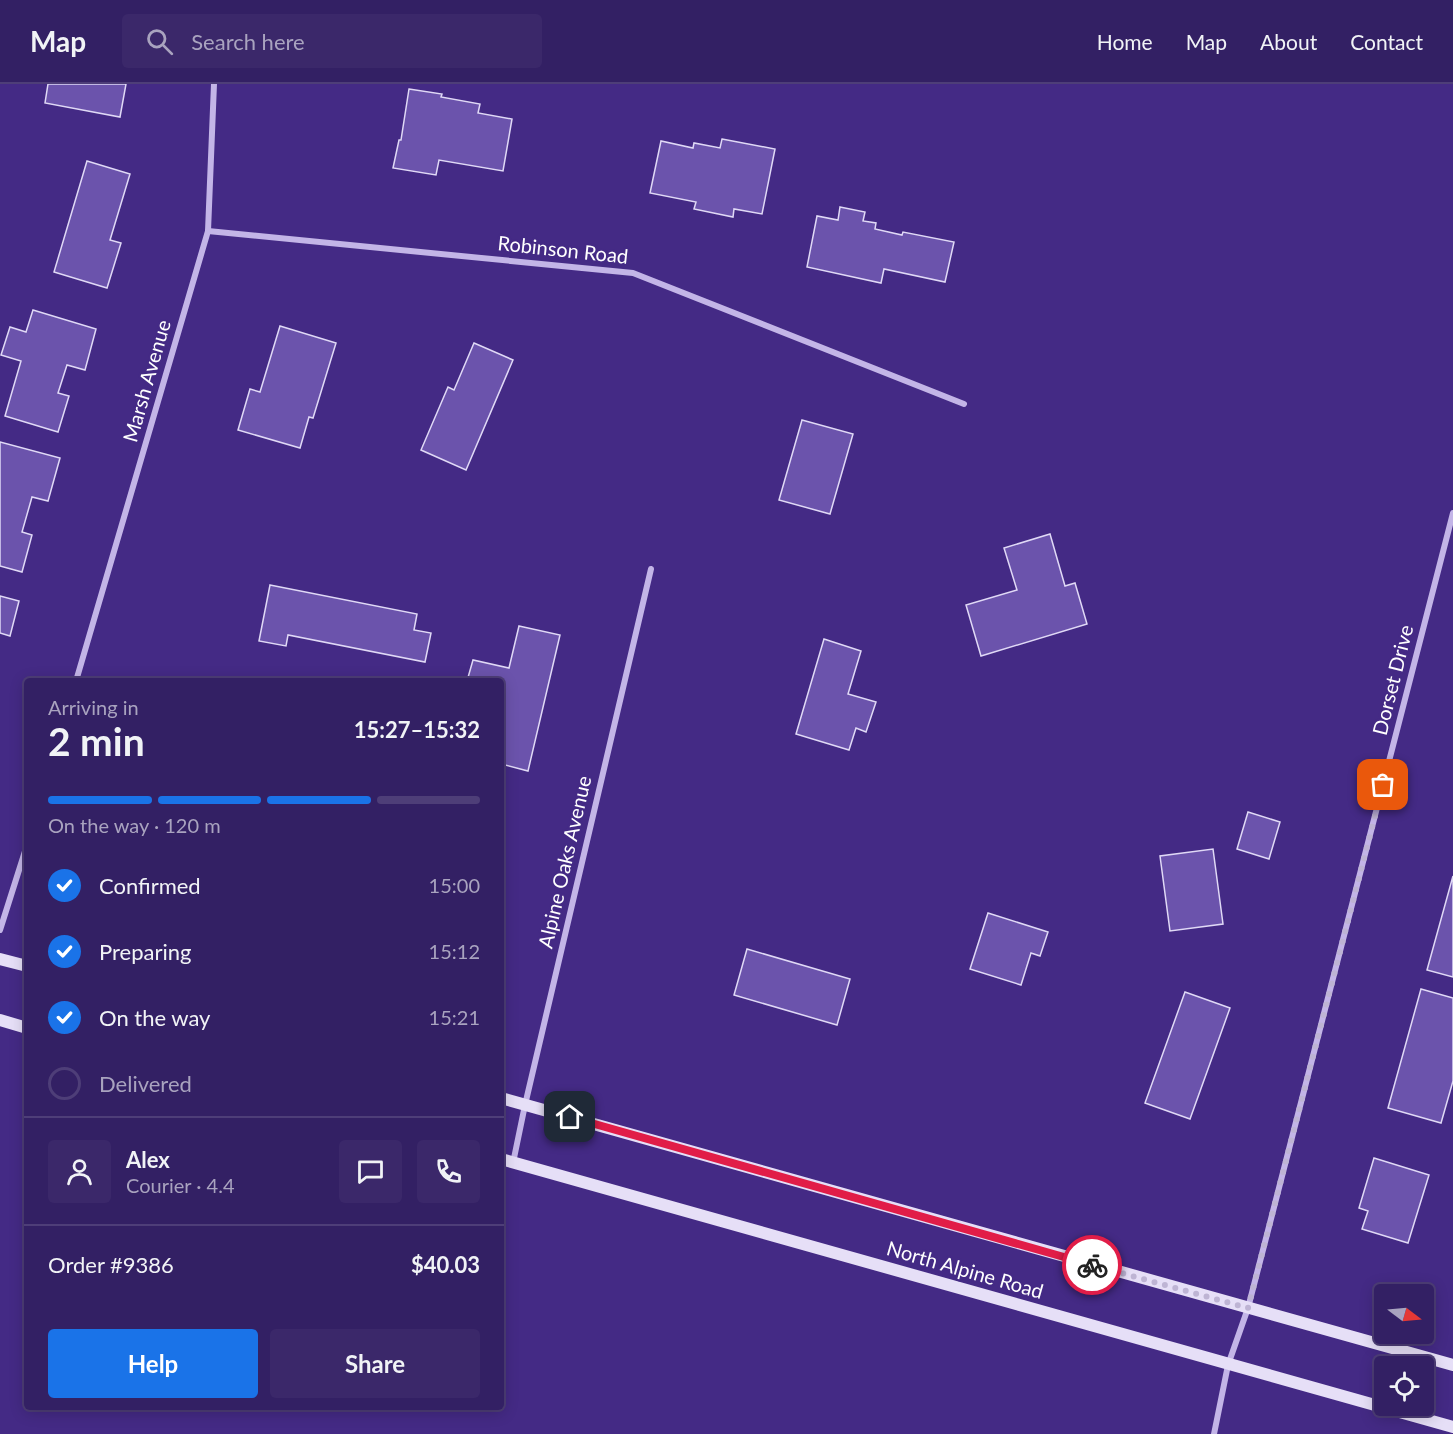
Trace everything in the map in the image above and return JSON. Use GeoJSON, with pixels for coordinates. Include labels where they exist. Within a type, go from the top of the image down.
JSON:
{"type":"FeatureCollection","features":[{"type":"Feature","properties":{"kind":"main road"},"geometry":{"type":"LineString","coordinates":[[0,959],[24,965]]}},
{"type":"Feature","properties":{"kind":"main road"},"geometry":{"type":"LineString","coordinates":[[0,1020],[24,1027]]}},
{"type":"Feature","properties":{"kind":"main road","name":"North Alpine Road"},"geometry":{"type":"LineString","coordinates":[[504,1099],[1453,1365]]}},
{"type":"Feature","properties":{"kind":"main road","name":"North Alpine Road"},"geometry":{"type":"LineString","coordinates":[[507,1161],[1453,1427]]}},
{"type":"Feature","properties":{"kind":"street","name":"Marsh Avenue"},"geometry":{"type":"LineString","coordinates":[[77,678],[208,231],[214,84]]}},
{"type":"Feature","properties":{"kind":"street","name":"Robinson Road"},"geometry":{"type":"LineString","coordinates":[[208,231],[633,273],[964,404]]}},
{"type":"Feature","properties":{"kind":"street","name":"Dorset Drive"},"geometry":{"type":"LineString","coordinates":[[1214,1434],[1228,1365],[1248,1308],[1453,513]]}},
{"type":"Feature","properties":{"kind":"street","name":"Alpine Oaks Avenue"},"geometry":{"type":"LineString","coordinates":[[507,1161],[525,1105],[651,569]]}},
{"type":"Feature","properties":{"kind":"street"},"geometry":{"type":"LineString","coordinates":[[0,930],[24,854]]}},
{"type":"Feature","properties":{"kind":"building"},"geometry":{"type":"Polygon","coordinates":[[[48,84],[126,84],[120,117],[45,103],[48,84]]]}},
{"type":"Feature","properties":{"kind":"building"},"geometry":{"type":"Polygon","coordinates":[[[409,89],[442,94],[441,97],[480,104],[478,113],[512,119],[503,171],[439,160],[436,175],[393,168],[399,140],[401,140],[409,89]]]}},
{"type":"Feature","properties":{"kind":"building"},"geometry":{"type":"Polygon","coordinates":[[[722,139],[775,149],[762,214],[734,209],[733,217],[694,209],[696,202],[650,193],[661,141],[693,148],[694,143],[720,148],[722,139]]]}},
{"type":"Feature","properties":{"kind":"building"},"geometry":{"type":"Polygon","coordinates":[[[87,161],[130,174],[110,240],[121,243],[107,288],[54,272],[87,161]]]}},
{"type":"Feature","properties":{"kind":"building"},"geometry":{"type":"Polygon","coordinates":[[[840,207],[865,212],[863,221],[876,223],[875,229],[954,242],[945,282],[884,269],[881,283],[807,267],[817,216],[838,220],[840,207]]]}},
{"type":"Feature","properties":{"kind":"building"},"geometry":{"type":"Polygon","coordinates":[[[33,310],[96,329],[85,370],[67,365],[58,393],[69,396],[58,432],[5,416],[21,361],[1,355],[10,327],[26,332],[33,310]]]}},
{"type":"Feature","properties":{"kind":"building"},"geometry":{"type":"Polygon","coordinates":[[[280,326],[336,343],[313,418],[309,417],[300,448],[238,430],[250,389],[260,392],[280,326]]]}},
{"type":"Feature","properties":{"kind":"building"},"geometry":{"type":"Polygon","coordinates":[[[474,343],[513,360],[466,470],[421,450],[448,387],[454,390],[474,343]]]}},
{"type":"Feature","properties":{"kind":"building"},"geometry":{"type":"Polygon","coordinates":[[[802,420],[853,434],[830,514],[779,500],[802,420]]]}},
{"type":"Feature","properties":{"kind":"building"},"geometry":{"type":"Polygon","coordinates":[[[0,442],[60,458],[48,501],[32,497],[22,532],[32,535],[22,572],[0,566],[0,442]]]}},
{"type":"Feature","properties":{"kind":"building"},"geometry":{"type":"Polygon","coordinates":[[[1050,534],[1065,586],[1075,583],[1087,624],[981,656],[966,605],[1017,590],[1004,548],[1050,534]]]}},
{"type":"Feature","properties":{"kind":"building"},"geometry":{"type":"Polygon","coordinates":[[[270,585],[417,614],[414,630],[431,633],[425,662],[288,635],[286,646],[259,641],[270,585]]]}},
{"type":"Feature","properties":{"kind":"building"},"geometry":{"type":"Polygon","coordinates":[[[0,596],[19,601],[10,636],[0,633],[0,596]]]}},
{"type":"Feature","properties":{"kind":"building"},"geometry":{"type":"Polygon","coordinates":[[[519,626],[560,635],[528,771],[504,765],[504,678],[468,678],[473,660],[509,668],[519,626]]]}},
{"type":"Feature","properties":{"kind":"building"},"geometry":{"type":"Polygon","coordinates":[[[824,639],[861,651],[848,694],[876,702],[866,732],[856,728],[849,750],[796,734],[824,639]]]}},
{"type":"Feature","properties":{"kind":"building"},"geometry":{"type":"Polygon","coordinates":[[[1248,812],[1280,822],[1269,859],[1237,849],[1248,812]]]}},
{"type":"Feature","properties":{"kind":"building"},"geometry":{"type":"Polygon","coordinates":[[[1213,849],[1223,924],[1170,931],[1160,856],[1213,849]]]}},
{"type":"Feature","properties":{"kind":"building"},"geometry":{"type":"Polygon","coordinates":[[[1453,876],[1453,977],[1427,970],[1453,876]]]}},
{"type":"Feature","properties":{"kind":"building"},"geometry":{"type":"Polygon","coordinates":[[[988,913],[1048,932],[1040,956],[1031,953],[1021,985],[970,969],[988,913]]]}},
{"type":"Feature","properties":{"kind":"building"},"geometry":{"type":"Polygon","coordinates":[[[747,949],[850,979],[837,1025],[734,995],[747,949]]]}},
{"type":"Feature","properties":{"kind":"building"},"geometry":{"type":"Polygon","coordinates":[[[1421,989],[1453,998],[1453,1081],[1441,1123],[1388,1108],[1421,989]]]}},
{"type":"Feature","properties":{"kind":"building"},"geometry":{"type":"Polygon","coordinates":[[[1185,992],[1230,1008],[1190,1119],[1145,1103],[1185,992]]]}},
{"type":"Feature","properties":{"kind":"building"},"geometry":{"type":"Polygon","coordinates":[[[1374,1158],[1429,1175],[1408,1243],[1362,1229],[1368,1211],[1359,1208],[1374,1158]]]}},
{"type":"Feature","properties":{"kind":"way so far"},"geometry":{"type":"LineString","coordinates":[[1092,1265],[1248,1308],[1383,785]]}},
{"type":"Feature","properties":{"kind":"route"},"geometry":{"type":"LineString","coordinates":[[570,1117],[1092,1265]]}}]}
